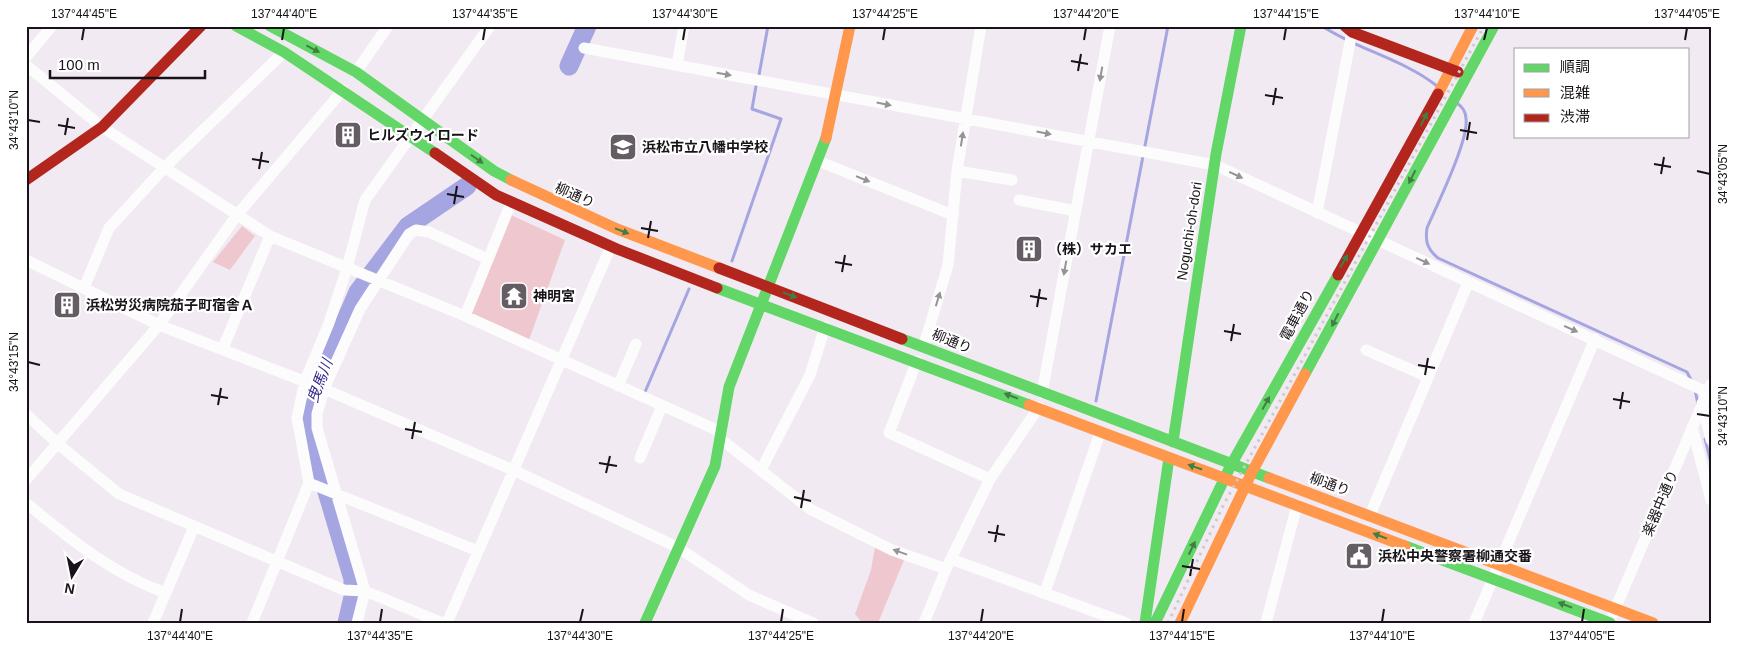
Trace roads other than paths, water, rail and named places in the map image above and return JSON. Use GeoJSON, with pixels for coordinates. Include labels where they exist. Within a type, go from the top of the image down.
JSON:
{"type":"FeatureCollection","features":[{"type":"Feature","properties":{"kind":"street"},"geometry":{"type":"LineString","coordinates":[[26,56],[52,26]]}},
{"type":"Feature","properties":{"kind":"street"},"geometry":{"type":"LineString","coordinates":[[26,180],[102,127],[201,26]]}},
{"type":"Feature","properties":{"kind":"street"},"geometry":{"type":"LineString","coordinates":[[236,26],[284,52],[511,203],[611,246],[760,304],[1039,407],[1100,433],[1245,485],[1610,623]]}},
{"type":"Feature","properties":{"kind":"street","name":"柳通り"},"geometry":{"type":"LineString","coordinates":[[270,26],[356,72],[494,171],[533,192],[617,229],[924,345],[1042,393],[1231,465],[1370,515],[1653,623]]}},
{"type":"Feature","properties":{"kind":"street"},"geometry":{"type":"LineString","coordinates":[[356,72],[388,26]]}},
{"type":"Feature","properties":{"kind":"street"},"geometry":{"type":"LineString","coordinates":[[252,623],[313,484],[296,418],[307,382],[330,323],[365,200],[490,26]]}},
{"type":"Feature","properties":{"kind":"street"},"geometry":{"type":"LineString","coordinates":[[676,65],[684,26]]}},
{"type":"Feature","properties":{"kind":"street"},"geometry":{"type":"LineString","coordinates":[[645,623],[677,547],[715,466],[729,387],[833,120],[850,26]]}},
{"type":"Feature","properties":{"kind":"street"},"geometry":{"type":"LineString","coordinates":[[924,345],[948,265],[957,171],[981,26]]}},
{"type":"Feature","properties":{"kind":"street"},"geometry":{"type":"LineString","coordinates":[[1042,393],[1110,26]]}},
{"type":"Feature","properties":{"kind":"street","name":"Noguchi-oh-dori"},"geometry":{"type":"LineString","coordinates":[[1173,442],[1183,363],[1215,165],[1241,26]]}},
{"type":"Feature","properties":{"kind":"street","name":"電車通り"},"geometry":{"type":"LineString","coordinates":[[1155,623],[1231,465],[1415,138],[1472,26]]}},
{"type":"Feature","properties":{"kind":"street"},"geometry":{"type":"LineString","coordinates":[[1180,623],[1245,485],[1494,26]]}},
{"type":"Feature","properties":{"kind":"street"},"geometry":{"type":"LineString","coordinates":[[1317,213],[1348,29],[1467,76]]}},
{"type":"Feature","properties":{"kind":"street"},"geometry":{"type":"LineString","coordinates":[[584,48],[1215,165],[1703,391],[1711,440]]}},
{"type":"Feature","properties":{"kind":"street"},"geometry":{"type":"LineString","coordinates":[[84,288],[109,228],[165,166],[284,52]]}},
{"type":"Feature","properties":{"kind":"street"},"geometry":{"type":"LineString","coordinates":[[26,65],[102,127],[165,166],[270,236],[465,316],[662,406],[721,436],[810,509],[892,550],[1045,592],[1126,623]]}},
{"type":"Feature","properties":{"kind":"street"},"geometry":{"type":"LineString","coordinates":[[26,480],[159,324],[237,215],[343,90]]}},
{"type":"Feature","properties":{"kind":"street"},"geometry":{"type":"LineString","coordinates":[[818,161],[953,215]]}},
{"type":"Feature","properties":{"kind":"street"},"geometry":{"type":"LineString","coordinates":[[957,171],[1012,180]]}},
{"type":"Feature","properties":{"kind":"street"},"geometry":{"type":"LineString","coordinates":[[1019,200],[1076,211]]}},
{"type":"Feature","properties":{"kind":"street"},"geometry":{"type":"LineString","coordinates":[[465,316],[511,203]]}},
{"type":"Feature","properties":{"kind":"street"},"geometry":{"type":"LineString","coordinates":[[357,623],[362,591],[317,428],[317,414],[323,388],[360,309],[409,234],[416,230],[429,232],[488,259]]}},
{"type":"Feature","properties":{"kind":"street"},"geometry":{"type":"LineString","coordinates":[[223,348],[270,236]]}},
{"type":"Feature","properties":{"kind":"street"},"geometry":{"type":"LineString","coordinates":[[447,623],[611,246]]}},
{"type":"Feature","properties":{"kind":"street"},"geometry":{"type":"LineString","coordinates":[[26,260],[159,324],[323,388],[513,470],[677,547],[750,595],[808,622]]}},
{"type":"Feature","properties":{"kind":"street"},"geometry":{"type":"LineString","coordinates":[[1370,515],[1468,283]]}},
{"type":"Feature","properties":{"kind":"street"},"geometry":{"type":"LineString","coordinates":[[761,470],[810,374],[825,327]]}},
{"type":"Feature","properties":{"kind":"street"},"geometry":{"type":"LineString","coordinates":[[1474,623],[1594,340]]}},
{"type":"Feature","properties":{"kind":"street"},"geometry":{"type":"LineString","coordinates":[[618,386],[636,344]]}},
{"type":"Feature","properties":{"kind":"street"},"geometry":{"type":"LineString","coordinates":[[1366,350],[1428,377]]}},
{"type":"Feature","properties":{"kind":"street"},"geometry":{"type":"LineString","coordinates":[[916,361],[889,433],[990,479]]}},
{"type":"Feature","properties":{"kind":"street","name":"楽器中通り"},"geometry":{"type":"LineString","coordinates":[[1610,623],[1692,427],[1703,391]]}},
{"type":"Feature","properties":{"kind":"street"},"geometry":{"type":"LineString","coordinates":[[640,458],[662,406]]}},
{"type":"Feature","properties":{"kind":"street"},"geometry":{"type":"LineString","coordinates":[[924,623],[948,564],[990,479],[1039,407]]}},
{"type":"Feature","properties":{"kind":"street"},"geometry":{"type":"LineString","coordinates":[[26,414],[58,444],[119,494],[344,590],[362,591],[444,623]]}},
{"type":"Feature","properties":{"kind":"street"},"geometry":{"type":"LineString","coordinates":[[1692,427],[1711,500]]}},
{"type":"Feature","properties":{"kind":"street"},"geometry":{"type":"LineString","coordinates":[[1045,592],[1100,433]]}},
{"type":"Feature","properties":{"kind":"street"},"geometry":{"type":"LineString","coordinates":[[1146,623],[1169,458]]}},
{"type":"Feature","properties":{"kind":"street"},"geometry":{"type":"LineString","coordinates":[[313,484],[478,551]]}},
{"type":"Feature","properties":{"kind":"street"},"geometry":{"type":"LineString","coordinates":[[26,503],[86,552],[138,583],[166,593]]}},
{"type":"Feature","properties":{"kind":"street"},"geometry":{"type":"LineString","coordinates":[[1266,623],[1297,505]]}},
{"type":"Feature","properties":{"kind":"street"},"geometry":{"type":"LineString","coordinates":[[152,623],[194,527]]}},
{"type":"Feature","properties":{"kind":"waterway","name":"曳馬川"},"geometry":{"type":"LineString","coordinates":[[569,66],[587,26]]}},
{"type":"Feature","properties":{"kind":"waterway"},"geometry":{"type":"LineString","coordinates":[[759,75],[768,26]]}},
{"type":"Feature","properties":{"kind":"waterway"},"geometry":{"type":"LineString","coordinates":[[1096,401],[1168,26]]}},
{"type":"Feature","properties":{"kind":"waterway"},"geometry":{"type":"LineString","coordinates":[[1322,26],[1350,42],[1395,61],[1437,86]]}},
{"type":"Feature","properties":{"kind":"waterway"},"geometry":{"type":"LineString","coordinates":[[732,261],[781,119],[752,109],[756,86]]}},
{"type":"Feature","properties":{"kind":"waterway"},"geometry":{"type":"LineString","coordinates":[[1457,103],[1465,114],[1466,129],[1458,157],[1427,228],[1426,237],[1431,251],[1438,258],[1687,372],[1692,382]]}},
{"type":"Feature","properties":{"kind":"waterway","name":"曳馬川"},"geometry":{"type":"LineString","coordinates":[[347,623],[353,597],[353,579],[308,428],[309,411],[314,393],[358,292],[408,226],[467,186]]}},
{"type":"Feature","properties":{"kind":"waterway"},"geometry":{"type":"LineString","coordinates":[[645,392],[689,289]]}},
{"type":"Feature","properties":{"kind":"waterway"},"geometry":{"type":"LineString","coordinates":[[1695,390],[1698,404]]}},
{"type":"Feature","properties":{"kind":"waterway"},"geometry":{"type":"LineString","coordinates":[[1705,439],[1711,463]]}},
{"type":"Feature","properties":{"kind":"railway"},"geometry":{"type":"LineString","coordinates":[[1168,623],[1223,506],[1484,26]]}},
{"type":"Feature","properties":{"kind":"place","name":"ヒルズウィロード"},"geometry":{"type":"Point","coordinates":[348,135]}},
{"type":"Feature","properties":{"kind":"place","name":"浜松市立八幡中学校"},"geometry":{"type":"Point","coordinates":[623,147]}},
{"type":"Feature","properties":{"kind":"place","name":"（株）サカエ"},"geometry":{"type":"Point","coordinates":[1029,249]}},
{"type":"Feature","properties":{"kind":"place","name":"神明宮"},"geometry":{"type":"Point","coordinates":[514,296]}},
{"type":"Feature","properties":{"kind":"place","name":"浜松労災病院茄子町宿舎Ａ"},"geometry":{"type":"Point","coordinates":[67,305]}},
{"type":"Feature","properties":{"kind":"place","name":"浜松中央警察署柳通交番"},"geometry":{"type":"Point","coordinates":[1359,556]}}]}
